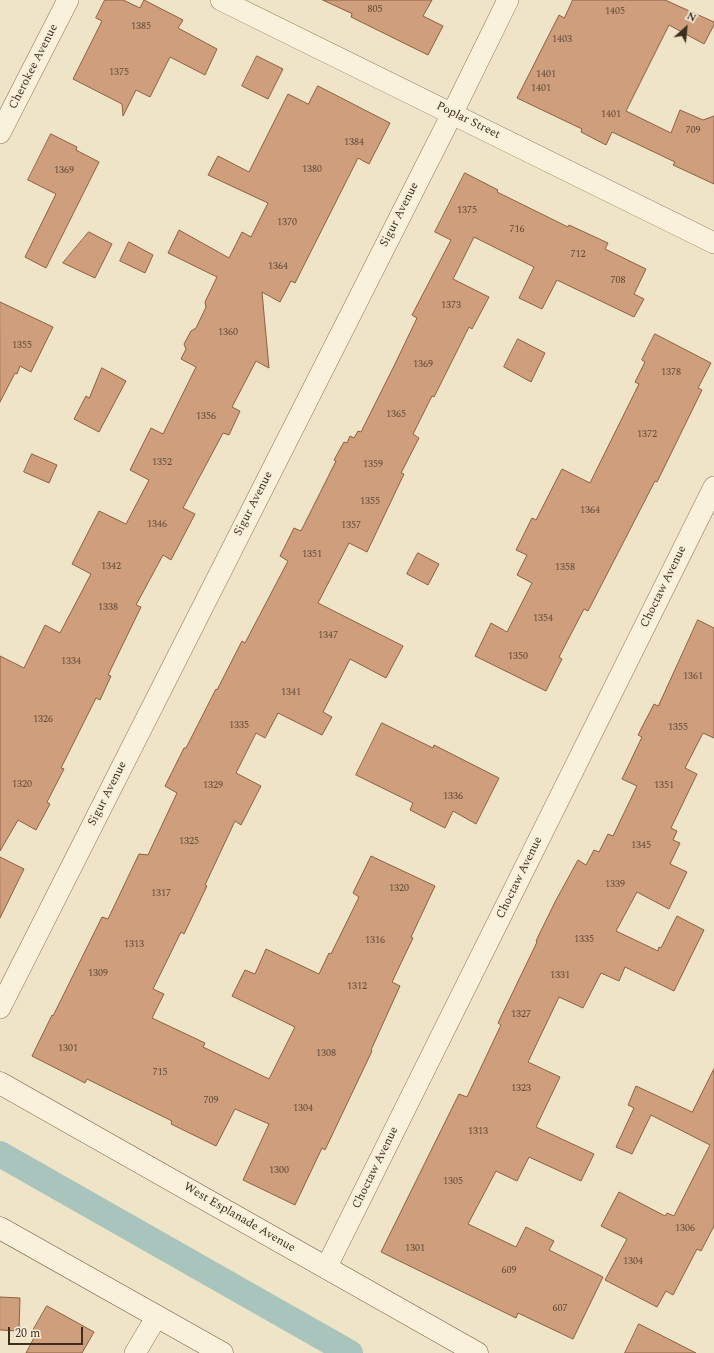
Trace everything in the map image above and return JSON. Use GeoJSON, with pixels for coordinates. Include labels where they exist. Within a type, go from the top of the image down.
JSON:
{"type":"FeatureCollection","features":[{"type":"Feature","properties":{"kind":"main road","name":"West Esplanade Avenue"},"geometry":{"type":"LineString","coordinates":[[0,1083],[477,1353]]}},
{"type":"Feature","properties":{"kind":"main road"},"geometry":{"type":"LineString","coordinates":[[0,1228],[222,1353]]}},
{"type":"Feature","properties":{"kind":"street","name":"Cherokee Avenue"},"geometry":{"type":"LineString","coordinates":[[0,133],[68,0]]}},
{"type":"Feature","properties":{"kind":"street","name":"Poplar Street"},"geometry":{"type":"LineString","coordinates":[[221,0],[714,243]]}},
{"type":"Feature","properties":{"kind":"street","name":"Sigur Avenue"},"geometry":{"type":"LineString","coordinates":[[0,1008],[452,114],[508,0]]}},
{"type":"Feature","properties":{"kind":"street","name":"Choctaw Avenue"},"geometry":{"type":"LineString","coordinates":[[326,1268],[714,487]]}},
{"type":"Feature","properties":{"kind":"street"},"geometry":{"type":"LineString","coordinates":[[135,1353],[157,1316]]}},
{"type":"Feature","properties":{"kind":"building"},"geometry":{"type":"Polygon","coordinates":[[[105,0],[123,0],[140,8],[144,0],[183,20],[178,28],[217,49],[205,75],[170,57],[150,97],[136,90],[123,116],[122,104],[73,79],[102,21],[96,18],[105,0]]]}},
{"type":"Feature","properties":{"kind":"building"},"geometry":{"type":"Polygon","coordinates":[[[323,0],[432,0],[423,16],[443,26],[428,55],[351,17],[352,14],[323,0]]]}},
{"type":"Feature","properties":{"kind":"building"},"geometry":{"type":"Polygon","coordinates":[[[573,0],[665,0],[714,22],[714,25],[704,44],[669,25],[626,111],[671,133],[680,110],[703,120],[714,116],[714,184],[673,165],[675,162],[612,132],[606,145],[581,132],[582,129],[517,98],[559,15],[564,18],[573,0]]]}},
{"type":"Feature","properties":{"kind":"building"},"geometry":{"type":"Polygon","coordinates":[[[257,56],[283,69],[268,99],[242,86],[257,56]]]}},
{"type":"Feature","properties":{"kind":"building"},"geometry":{"type":"Polygon","coordinates":[[[318,86],[390,123],[369,164],[358,158],[295,283],[291,281],[280,302],[262,292],[269,368],[256,361],[232,407],[240,411],[229,435],[223,433],[183,508],[195,514],[171,560],[163,555],[136,605],[141,607],[108,675],[111,676],[100,700],[96,698],[61,768],[64,769],[47,802],[50,804],[36,830],[18,820],[0,851],[0,656],[24,668],[45,625],[60,633],[91,574],[72,564],[99,511],[126,524],[149,480],[130,470],[151,428],[163,434],[196,367],[181,359],[186,349],[184,344],[191,331],[196,328],[206,307],[205,302],[217,277],[168,253],[179,230],[229,258],[242,232],[251,237],[268,203],[208,175],[218,156],[249,172],[288,94],[308,104],[318,86]]]}},
{"type":"Feature","properties":{"kind":"building"},"geometry":{"type":"Polygon","coordinates":[[[51,134],[77,147],[76,150],[99,162],[46,268],[25,257],[56,194],[28,180],[51,134]]]}},
{"type":"Feature","properties":{"kind":"building"},"geometry":{"type":"Polygon","coordinates":[[[465,173],[498,190],[497,192],[568,227],[569,225],[608,243],[605,249],[646,269],[634,294],[644,299],[634,317],[557,280],[542,309],[519,298],[534,267],[474,237],[453,279],[489,297],[472,329],[469,327],[434,397],[432,396],[413,434],[419,438],[401,473],[404,474],[367,552],[349,543],[318,603],[403,646],[386,678],[350,659],[323,712],[332,717],[322,735],[278,713],[265,738],[256,733],[236,773],[261,786],[241,825],[235,821],[205,885],[207,886],[184,934],[181,932],[153,989],[164,994],[152,1018],[205,1043],[203,1047],[269,1079],[295,1027],[232,996],[245,970],[255,974],[266,949],[319,974],[329,953],[331,954],[359,897],[353,893],[371,856],[435,886],[392,982],[400,986],[371,1050],[372,1051],[325,1150],[322,1148],[295,1205],[243,1180],[269,1124],[235,1109],[216,1146],[171,1124],[172,1121],[87,1079],[85,1083],[32,1056],[102,917],[108,919],[139,854],[148,855],[177,793],[165,786],[242,641],[245,643],[288,561],[280,556],[294,528],[301,531],[344,442],[347,443],[350,436],[354,438],[358,431],[361,432],[395,364],[417,318],[412,315],[451,240],[435,232],[465,173]]]}},
{"type":"Feature","properties":{"kind":"building"},"geometry":{"type":"Polygon","coordinates":[[[89,232],[112,244],[95,278],[63,263],[89,232]]]}},
{"type":"Feature","properties":{"kind":"building"},"geometry":{"type":"Polygon","coordinates":[[[129,242],[153,255],[145,273],[120,261],[129,242]]]}},
{"type":"Feature","properties":{"kind":"building"},"geometry":{"type":"Polygon","coordinates":[[[0,302],[53,327],[31,372],[20,366],[17,374],[15,373],[0,402],[0,302]]]}},
{"type":"Feature","properties":{"kind":"building"},"geometry":{"type":"Polygon","coordinates":[[[655,334],[711,363],[698,388],[702,390],[657,482],[655,481],[588,611],[584,609],[559,657],[562,659],[546,691],[475,656],[491,623],[507,632],[532,583],[517,575],[527,555],[516,550],[532,518],[536,520],[562,469],[590,483],[639,384],[635,382],[645,362],[642,360],[655,334]]]}},
{"type":"Feature","properties":{"kind":"building"},"geometry":{"type":"Polygon","coordinates":[[[518,339],[545,353],[531,382],[504,367],[518,339]]]}},
{"type":"Feature","properties":{"kind":"building"},"geometry":{"type":"Polygon","coordinates":[[[102,368],[126,381],[99,432],[74,419],[86,396],[89,398],[102,368]]]}},
{"type":"Feature","properties":{"kind":"building"},"geometry":{"type":"Polygon","coordinates":[[[32,454],[57,465],[49,483],[24,472],[32,454]]]}},
{"type":"Feature","properties":{"kind":"building"},"geometry":{"type":"Polygon","coordinates":[[[418,553],[439,564],[428,585],[407,574],[418,553]]]}},
{"type":"Feature","properties":{"kind":"building"},"geometry":{"type":"Polygon","coordinates":[[[698,620],[714,628],[714,738],[703,733],[685,768],[697,774],[671,828],[677,831],[673,840],[680,843],[670,864],[687,872],[669,909],[637,892],[616,931],[658,951],[659,947],[661,948],[677,916],[704,930],[674,991],[625,967],[619,981],[601,973],[583,1008],[559,997],[528,1062],[560,1077],[536,1127],[594,1154],[581,1181],[529,1157],[517,1181],[496,1171],[468,1224],[516,1247],[526,1227],[554,1241],[549,1250],[603,1277],[573,1339],[518,1313],[516,1318],[381,1252],[459,1094],[467,1097],[501,1025],[498,1023],[537,942],[536,941],[578,860],[586,865],[594,850],[599,852],[608,834],[613,836],[637,786],[622,779],[642,737],[638,735],[654,704],[658,706],[698,620]]]}},
{"type":"Feature","properties":{"kind":"building"},"geometry":{"type":"Polygon","coordinates":[[[382,723],[433,748],[434,745],[499,778],[476,824],[453,811],[445,828],[410,810],[413,803],[356,775],[382,723]]]}},
{"type":"Feature","properties":{"kind":"building"},"geometry":{"type":"Polygon","coordinates":[[[0,857],[24,869],[0,918],[0,857]]]}},
{"type":"Feature","properties":{"kind":"building"},"geometry":{"type":"Polygon","coordinates":[[[714,1069],[714,1226],[701,1251],[697,1249],[673,1295],[666,1291],[657,1307],[605,1280],[627,1239],[601,1226],[619,1192],[665,1216],[667,1213],[674,1216],[710,1145],[651,1115],[632,1154],[616,1147],[634,1108],[628,1105],[636,1086],[692,1112],[714,1069]]]}},
{"type":"Feature","properties":{"kind":"building"},"geometry":{"type":"Polygon","coordinates":[[[0,1297],[20,1298],[19,1331],[0,1330],[0,1297]]]}},
{"type":"Feature","properties":{"kind":"building"},"geometry":{"type":"Polygon","coordinates":[[[47,1306],[94,1332],[82,1353],[26,1353],[37,1332],[32,1332],[47,1306]]]}},
{"type":"Feature","properties":{"kind":"building"},"geometry":{"type":"Polygon","coordinates":[[[639,1324],[696,1353],[625,1353],[639,1324]]]}},
{"type":"Feature","properties":{"kind":"waterway"},"geometry":{"type":"LineString","coordinates":[[0,1154],[350,1353]]}}]}
